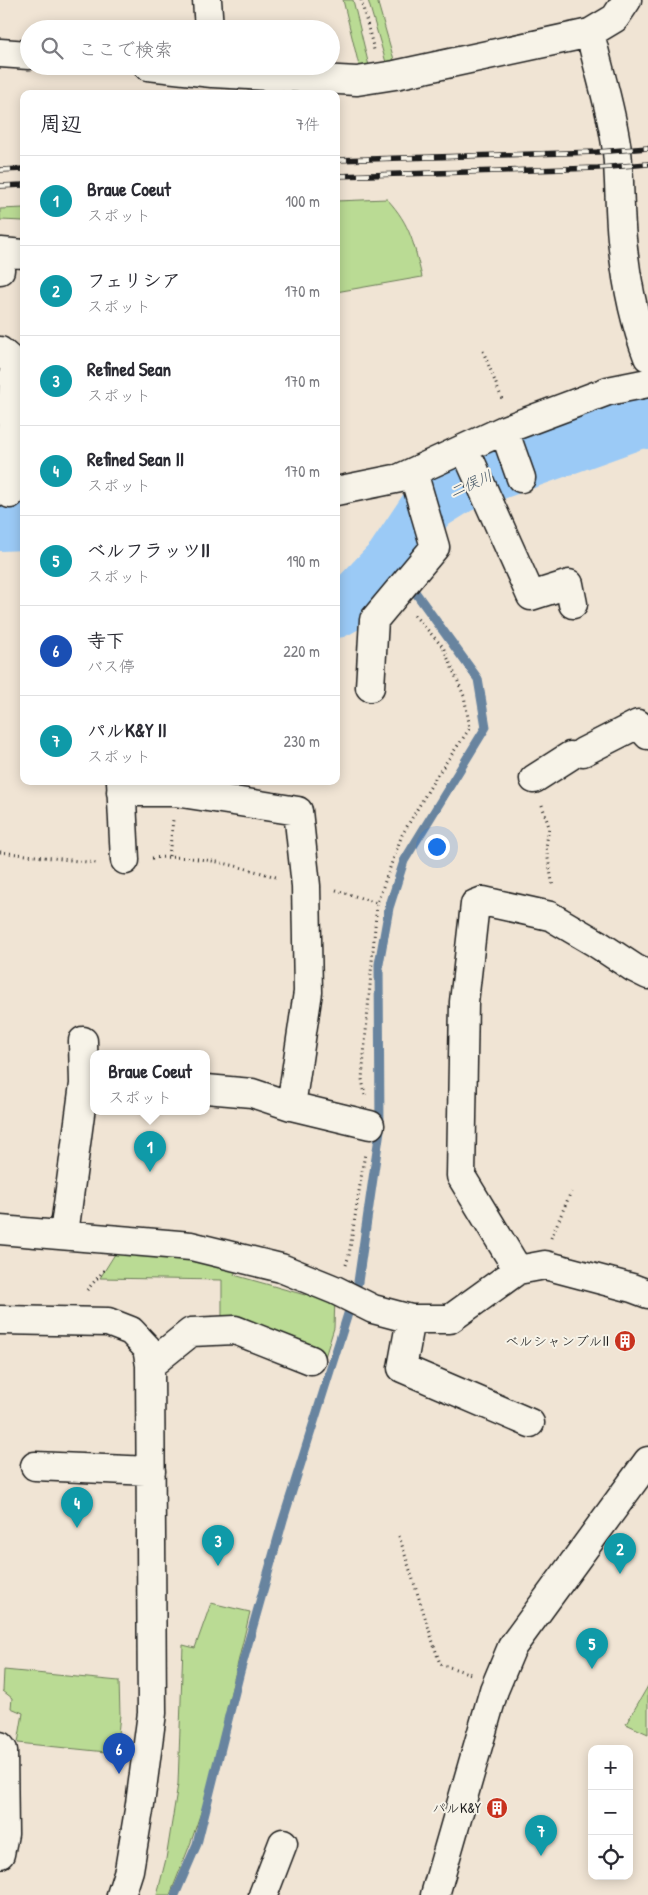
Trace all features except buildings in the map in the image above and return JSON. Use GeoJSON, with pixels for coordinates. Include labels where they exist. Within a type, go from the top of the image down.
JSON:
{"type":"FeatureCollection","features":[{"type":"Feature","properties":{"kind":"street"},"geometry":{"type":"LineString","coordinates":[[207,0],[208,20]]}},
{"type":"Feature","properties":{"kind":"street"},"geometry":{"type":"LineString","coordinates":[[278,75],[357,81],[395,75],[590,33],[615,18],[627,0]]}},
{"type":"Feature","properties":{"kind":"street"},"geometry":{"type":"LineString","coordinates":[[590,33],[614,134],[620,181],[622,238],[630,295],[642,342],[648,357]]}},
{"type":"Feature","properties":{"kind":"street"},"geometry":{"type":"LineString","coordinates":[[0,53],[20,54]]}},
{"type":"Feature","properties":{"kind":"street"},"geometry":{"type":"LineString","coordinates":[[0,270],[1,252],[20,254]]}},
{"type":"Feature","properties":{"kind":"street"},"geometry":{"type":"LineString","coordinates":[[0,352],[14,363],[11,495]]}},
{"type":"Feature","properties":{"kind":"street"},"geometry":{"type":"LineString","coordinates":[[340,490],[400,478],[414,479],[508,433],[608,391],[648,383]]}},
{"type":"Feature","properties":{"kind":"street"},"geometry":{"type":"LineString","coordinates":[[508,433],[521,478]]}},
{"type":"Feature","properties":{"kind":"street"},"geometry":{"type":"LineString","coordinates":[[466,453],[531,596],[569,584],[573,604]]}},
{"type":"Feature","properties":{"kind":"street"},"geometry":{"type":"LineString","coordinates":[[370,687],[374,620],[435,546],[414,479]]}},
{"type":"Feature","properties":{"kind":"street"},"geometry":{"type":"LineString","coordinates":[[534,779],[576,754],[638,724],[648,735]]}},
{"type":"Feature","properties":{"kind":"street"},"geometry":{"type":"LineString","coordinates":[[125,860],[121,786],[175,792],[298,811],[306,886],[308,992],[291,1106]]}},
{"type":"Feature","properties":{"kind":"street"},"geometry":{"type":"LineString","coordinates":[[528,1268],[460,1176],[464,1002],[475,904],[483,901],[550,916],[648,975]]}},
{"type":"Feature","properties":{"kind":"street"},"geometry":{"type":"LineString","coordinates":[[64,1234],[89,1084],[83,1041]]}},
{"type":"Feature","properties":{"kind":"street"},"geometry":{"type":"LineString","coordinates":[[210,1089],[252,1093],[291,1106],[370,1125]]}},
{"type":"Feature","properties":{"kind":"street"},"geometry":{"type":"LineString","coordinates":[[0,1230],[191,1246],[281,1268],[332,1288],[373,1309],[411,1320],[450,1320],[528,1268],[545,1265],[648,1294]]}},
{"type":"Feature","properties":{"kind":"street"},"geometry":{"type":"LineString","coordinates":[[0,1320],[108,1322],[131,1331],[147,1348],[150,1365],[152,1713],[129,1870],[121,1895]]}},
{"type":"Feature","properties":{"kind":"street"},"geometry":{"type":"LineString","coordinates":[[411,1320],[402,1368],[530,1423]]}},
{"type":"Feature","properties":{"kind":"street"},"geometry":{"type":"LineString","coordinates":[[150,1365],[191,1332],[235,1330],[311,1360]]}},
{"type":"Feature","properties":{"kind":"street"},"geometry":{"type":"LineString","coordinates":[[435,1895],[497,1682],[512,1647],[648,1461]]}},
{"type":"Feature","properties":{"kind":"street"},"geometry":{"type":"LineString","coordinates":[[35,1466],[151,1471]]}},
{"type":"Feature","properties":{"kind":"street"},"geometry":{"type":"LineString","coordinates":[[0,1746],[3,1750],[4,1834],[0,1854]]}},
{"type":"Feature","properties":{"kind":"street"},"geometry":{"type":"LineString","coordinates":[[101,1895],[140,1804]]}},
{"type":"Feature","properties":{"kind":"street"},"geometry":{"type":"LineString","coordinates":[[263,1895],[283,1843]]}},
{"type":"Feature","properties":{"kind":"path"},"geometry":{"type":"LineString","coordinates":[[361,0],[376,58]]}},
{"type":"Feature","properties":{"kind":"path"},"geometry":{"type":"LineString","coordinates":[[483,351],[508,433]]}},
{"type":"Feature","properties":{"kind":"path"},"geometry":{"type":"LineString","coordinates":[[332,1288],[345,1267],[349,1255],[370,1125],[362,1079],[377,903],[402,835],[436,777],[470,728],[464,696],[442,647],[404,585]]}},
{"type":"Feature","properties":{"kind":"path"},"geometry":{"type":"LineString","coordinates":[[534,779],[549,827],[546,847],[557,920]]}},
{"type":"Feature","properties":{"kind":"path"},"geometry":{"type":"LineString","coordinates":[[170,856],[175,792]]}},
{"type":"Feature","properties":{"kind":"path"},"geometry":{"type":"LineString","coordinates":[[0,852],[96,863],[170,856],[210,859],[306,886],[336,890],[377,903]]}},
{"type":"Feature","properties":{"kind":"path"},"geometry":{"type":"LineString","coordinates":[[528,1268],[571,1192]]}},
{"type":"Feature","properties":{"kind":"path"},"geometry":{"type":"LineString","coordinates":[[398,1536],[440,1664],[497,1682]]}},
{"type":"Feature","properties":{"kind":"green space"},"geometry":{"type":"Polygon","coordinates":[[[343,0],[353,0],[370,70],[360,70],[343,0]]]}},
{"type":"Feature","properties":{"kind":"green space"},"geometry":{"type":"Polygon","coordinates":[[[368,0],[377,0],[395,63],[387,66],[368,0]]]}},
{"type":"Feature","properties":{"kind":"green space"},"geometry":{"type":"Polygon","coordinates":[[[387,199],[407,227],[414,245],[422,277],[340,291],[340,201],[387,199]]]}},
{"type":"Feature","properties":{"kind":"green space"},"geometry":{"type":"Polygon","coordinates":[[[20,208],[20,221],[0,220],[0,209],[20,208]]]}},
{"type":"Feature","properties":{"kind":"green space"},"geometry":{"type":"Polygon","coordinates":[[[120,1246],[238,1267],[234,1275],[305,1295],[309,1290],[335,1296],[334,1328],[325,1357],[222,1317],[222,1280],[100,1278],[120,1246]]]}},
{"type":"Feature","properties":{"kind":"green space"},"geometry":{"type":"Polygon","coordinates":[[[211,1603],[250,1612],[206,1797],[170,1895],[157,1895],[166,1859],[178,1784],[183,1645],[195,1648],[211,1603]]]}},
{"type":"Feature","properties":{"kind":"green space"},"geometry":{"type":"Polygon","coordinates":[[[4,1670],[119,1681],[120,1715],[116,1753],[18,1743],[23,1713],[11,1708],[12,1698],[3,1691],[4,1670]]]}},
{"type":"Feature","properties":{"kind":"green space"},"geometry":{"type":"Polygon","coordinates":[[[648,1686],[648,1734],[626,1724],[648,1686]]]}},
{"type":"Feature","properties":{"kind":"waterway","name":"二俣川"},"geometry":{"type":"LineString","coordinates":[[340,609],[352,602],[392,560],[428,506],[460,486],[640,421],[648,422]]}},
{"type":"Feature","properties":{"kind":"waterway","name":"二俣川"},"geometry":{"type":"LineString","coordinates":[[0,524],[20,523]]}},
{"type":"Feature","properties":{"kind":"waterway"},"geometry":{"type":"LineString","coordinates":[[175,1895],[197,1844],[240,1672],[283,1520],[358,1282],[380,1130],[379,964],[389,908],[404,861],[486,727],[478,679],[392,560]]}},
{"type":"Feature","properties":{"kind":"railway"},"geometry":{"type":"LineString","coordinates":[[340,160],[597,152],[648,148]]}},
{"type":"Feature","properties":{"kind":"railway"},"geometry":{"type":"LineString","coordinates":[[340,176],[598,168],[648,164]]}},
{"type":"Feature","properties":{"kind":"railway"},"geometry":{"type":"LineString","coordinates":[[0,170],[20,169]]}},
{"type":"Feature","properties":{"kind":"railway"},"geometry":{"type":"LineString","coordinates":[[0,186],[20,185]]}},
{"type":"Feature","properties":{"kind":"place","name":"Braue Coeut"},"geometry":{"type":"Point","coordinates":[150,1172]}},
{"type":"Feature","properties":{"kind":"place","name":"ベルシャンブルII"},"geometry":{"type":"Point","coordinates":[625,1341]}},
{"type":"Feature","properties":{"kind":"place","name":"Refined Sean II"},"geometry":{"type":"Point","coordinates":[77,1528]}},
{"type":"Feature","properties":{"kind":"place","name":"Refined Sean"},"geometry":{"type":"Point","coordinates":[218,1566]}},
{"type":"Feature","properties":{"kind":"place","name":"フェリシア"},"geometry":{"type":"Point","coordinates":[620,1574]}},
{"type":"Feature","properties":{"kind":"place","name":"ベルフラッツII"},"geometry":{"type":"Point","coordinates":[592,1669]}},
{"type":"Feature","properties":{"kind":"place","name":"寺下"},"geometry":{"type":"Point","coordinates":[119,1774]}},
{"type":"Feature","properties":{"kind":"place","name":"パルK&Y"},"geometry":{"type":"Point","coordinates":[497,1808]}},
{"type":"Feature","properties":{"kind":"place","name":"パルK&Y II"},"geometry":{"type":"Point","coordinates":[541,1856]}}]}
